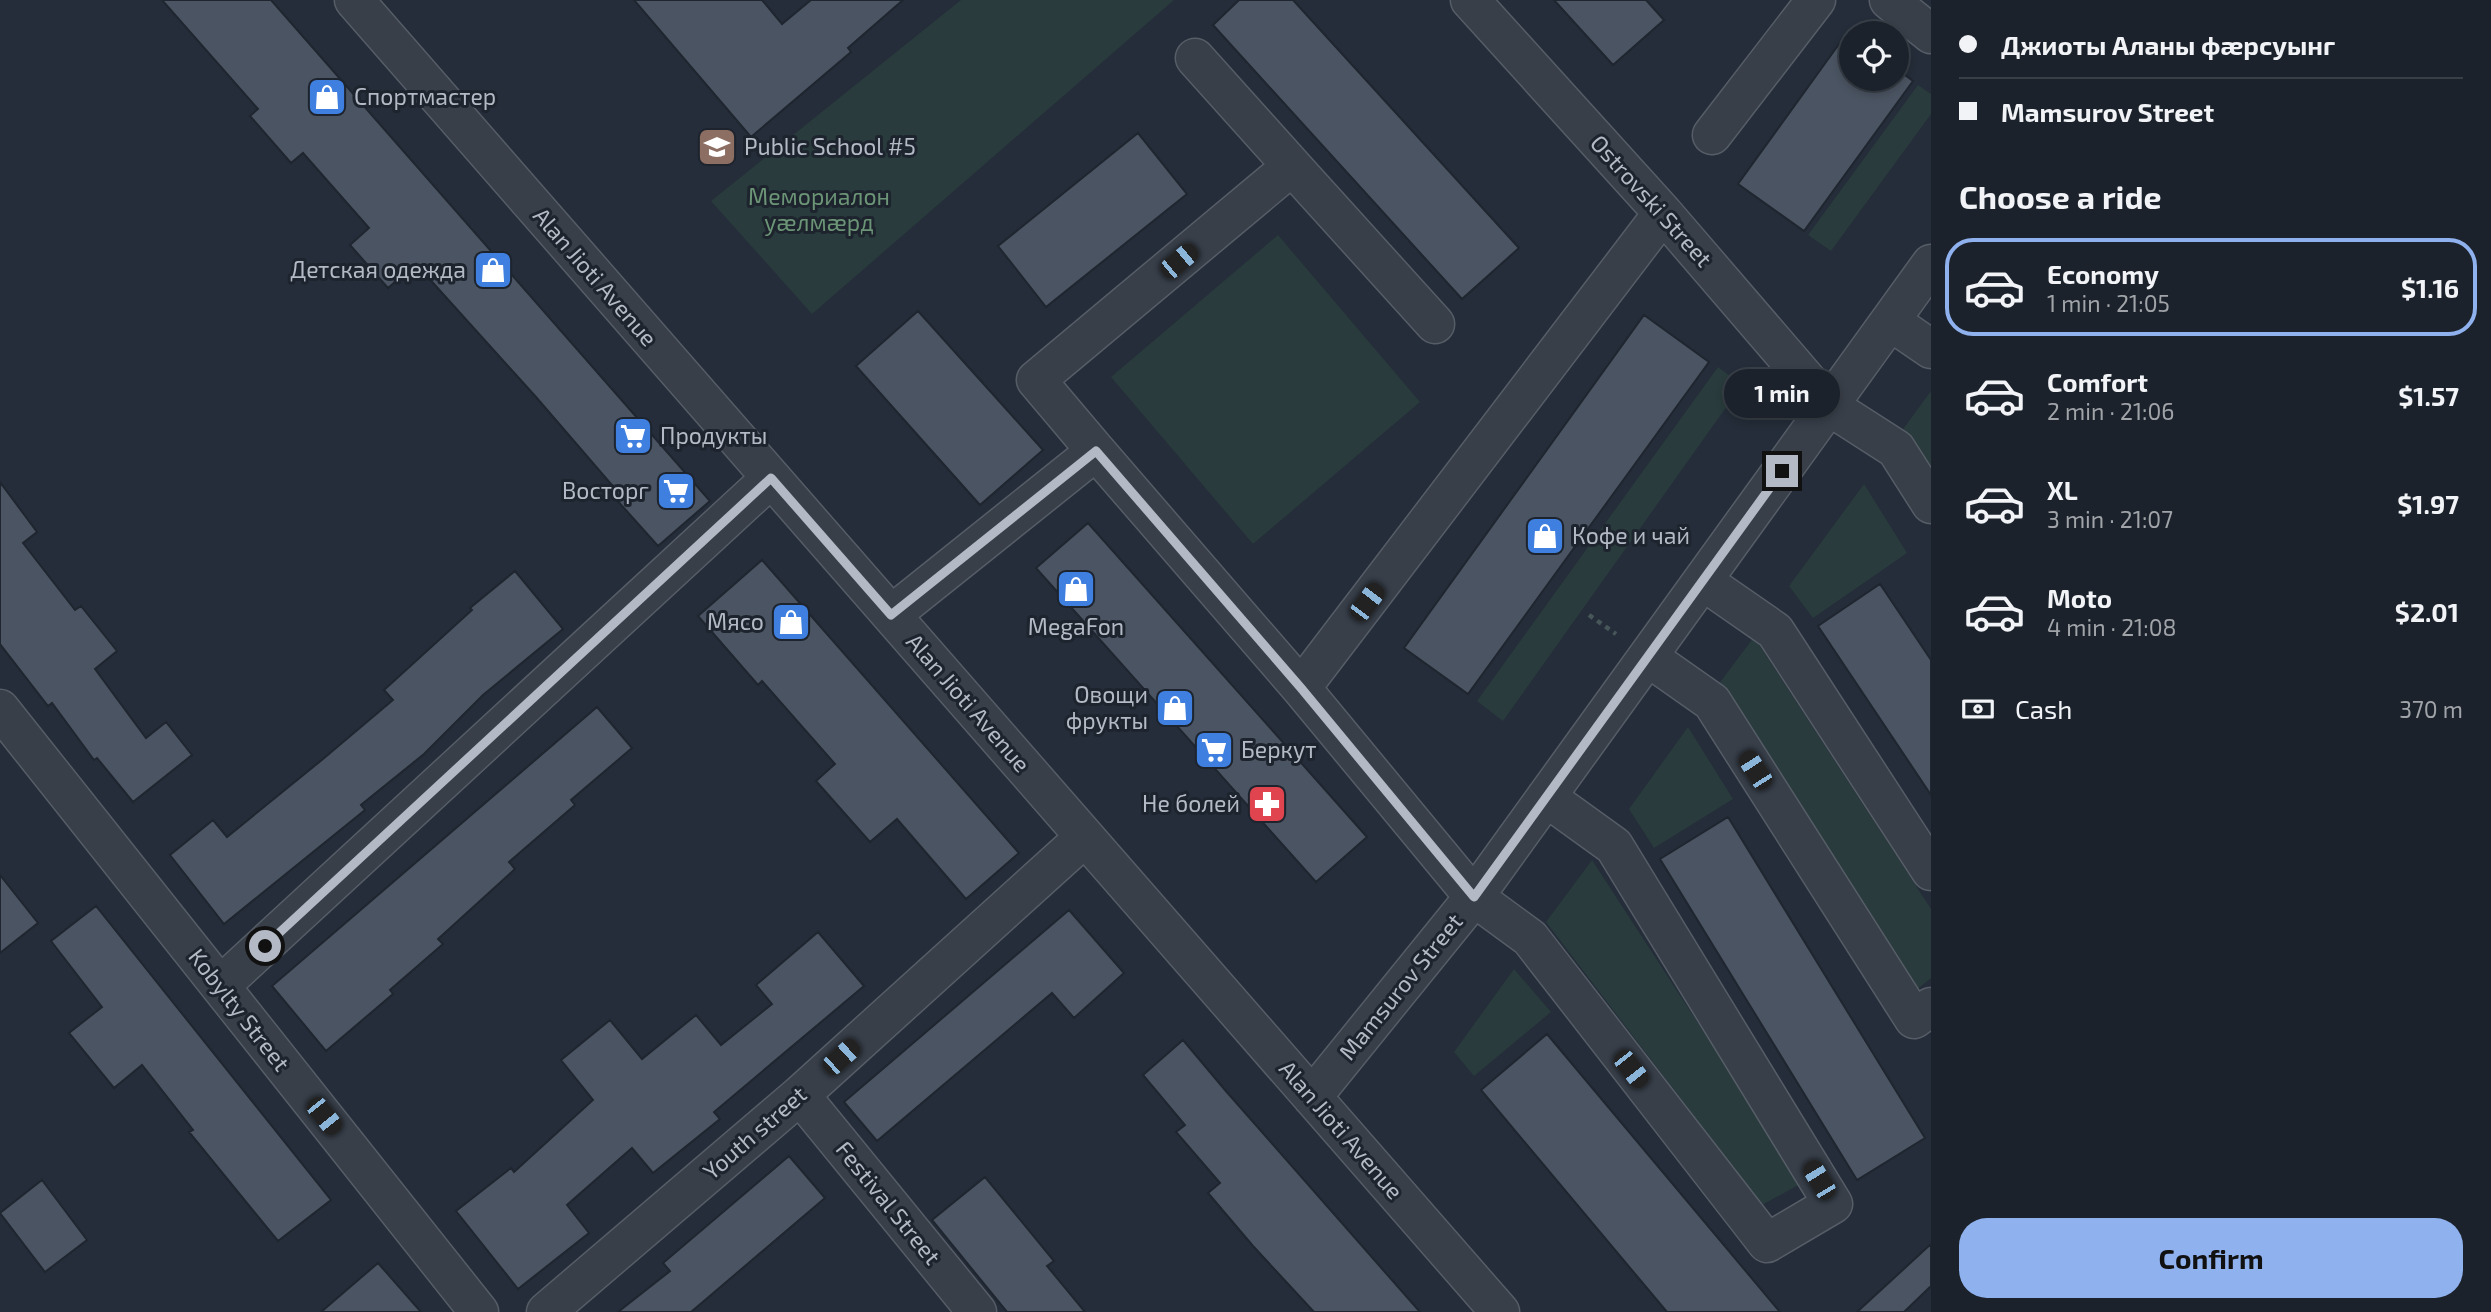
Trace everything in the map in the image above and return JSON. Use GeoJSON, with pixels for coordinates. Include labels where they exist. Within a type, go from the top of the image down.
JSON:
{"type":"FeatureCollection","features":[{"type":"Feature","properties":{"kind":"street","name":"Alan Jioti Avenue"},"geometry":{"type":"LineString","coordinates":[[354,0],[1500,1312]]}},
{"type":"Feature","properties":{"kind":"street","name":"Ostrovski Street"},"geometry":{"type":"LineString","coordinates":[[1469,0],[1663,213],[1829,406],[1896,449],[1931,505]]}},
{"type":"Feature","properties":{"kind":"street"},"geometry":{"type":"LineString","coordinates":[[1712,135],[1816,0]]}},
{"type":"Feature","properties":{"kind":"street"},"geometry":{"type":"LineString","coordinates":[[1889,0],[1931,34]]}},
{"type":"Feature","properties":{"kind":"street"},"geometry":{"type":"LineString","coordinates":[[1195,58],[1435,324]]}},
{"type":"Feature","properties":{"kind":"street"},"geometry":{"type":"LineString","coordinates":[[1292,166],[1037,380],[1301,688],[1474,897],[1530,939],[1766,1243],[1833,1204],[1614,846],[1546,797]]}},
{"type":"Feature","properties":{"kind":"street"},"geometry":{"type":"LineString","coordinates":[[1301,688],[1663,213]]}},
{"type":"Feature","properties":{"kind":"street","name":"Mamsurov Street"},"geometry":{"type":"LineString","coordinates":[[1312,1097],[1474,897],[1931,264]]}},
{"type":"Feature","properties":{"kind":"street"},"geometry":{"type":"LineString","coordinates":[[1890,321],[1931,349]]}},
{"type":"Feature","properties":{"kind":"street"},"geometry":{"type":"LineString","coordinates":[[891,615],[1096,451]]}},
{"type":"Feature","properties":{"kind":"street"},"geometry":{"type":"LineString","coordinates":[[220,986],[771,478]]}},
{"type":"Feature","properties":{"kind":"street"},"geometry":{"type":"LineString","coordinates":[[1703,581],[1774,631],[1931,871]]}},
{"type":"Feature","properties":{"kind":"street"},"geometry":{"type":"LineString","coordinates":[[1648,657],[1712,702],[1914,1019],[1931,1007]]}},
{"type":"Feature","properties":{"kind":"street","name":"Kobylty Street"},"geometry":{"type":"LineString","coordinates":[[0,709],[479,1312]]}},
{"type":"Feature","properties":{"kind":"street","name":"Youth street"},"geometry":{"type":"LineString","coordinates":[[546,1312],[800,1095],[1085,837]]}},
{"type":"Feature","properties":{"kind":"street","name":"Festival Street"},"geometry":{"type":"LineString","coordinates":[[800,1095],[977,1312]]}},
{"type":"Feature","properties":{"kind":"green space","name":"Мемориалон уæлмæрд"},"geometry":{"type":"Polygon","coordinates":[[[961,0],[1174,0],[812,314],[711,201],[961,0]]]}},
{"type":"Feature","properties":{"kind":"green space"},"geometry":{"type":"Polygon","coordinates":[[[1918,85],[1931,94],[1931,114],[1831,251],[1808,235],[1918,85]]]}},
{"type":"Feature","properties":{"kind":"green space"},"geometry":{"type":"Polygon","coordinates":[[[1278,235],[1420,402],[1253,544],[1111,377],[1278,235]]]}},
{"type":"Feature","properties":{"kind":"green space"},"geometry":{"type":"Polygon","coordinates":[[[1718,367],[1742,385],[1503,721],[1477,701],[1718,367]]]}},
{"type":"Feature","properties":{"kind":"green space"},"geometry":{"type":"Polygon","coordinates":[[[1931,391],[1931,487],[1898,436],[1931,391]]]}},
{"type":"Feature","properties":{"kind":"green space"},"geometry":{"type":"Polygon","coordinates":[[[1864,484],[1907,553],[1813,618],[1789,586],[1864,484]]]}},
{"type":"Feature","properties":{"kind":"green space"},"geometry":{"type":"Polygon","coordinates":[[[1754,637],[1931,909],[1931,978],[1914,992],[1718,685],[1754,637]]]}},
{"type":"Feature","properties":{"kind":"green space"},"geometry":{"type":"Polygon","coordinates":[[[1688,727],[1733,799],[1654,848],[1629,809],[1688,727]]]}},
{"type":"Feature","properties":{"kind":"green space"},"geometry":{"type":"Polygon","coordinates":[[[1592,860],[1802,1183],[1762,1205],[1546,922],[1592,860]]]}},
{"type":"Feature","properties":{"kind":"green space"},"geometry":{"type":"Polygon","coordinates":[[[1514,969],[1551,1012],[1474,1076],[1454,1052],[1514,969]]]}},
{"type":"Feature","properties":{"kind":"building"},"geometry":{"type":"Polygon","coordinates":[[[162,0],[271,0],[710,501],[658,546],[607,489],[612,485],[416,264],[388,288],[350,245],[369,228],[303,153],[291,163],[250,116],[258,109],[162,0]]]}},
{"type":"Feature","properties":{"kind":"building"},"geometry":{"type":"Polygon","coordinates":[[[634,0],[762,0],[782,24],[811,0],[903,0],[848,48],[851,52],[751,137],[634,0]]]}},
{"type":"Feature","properties":{"kind":"building"},"geometry":{"type":"Polygon","coordinates":[[[1239,0],[1293,0],[1519,248],[1462,299],[1213,25],[1239,0]]]}},
{"type":"Feature","properties":{"kind":"building"},"geometry":{"type":"Polygon","coordinates":[[[1554,0],[1646,0],[1664,20],[1613,65],[1554,0]]]}},
{"type":"Feature","properties":{"kind":"building"},"geometry":{"type":"Polygon","coordinates":[[[1839,44],[1839,91],[1906,91],[1804,231],[1738,184],[1839,44]]]}},
{"type":"Feature","properties":{"kind":"building"},"geometry":{"type":"Polygon","coordinates":[[[1138,133],[1187,194],[1046,307],[998,246],[1138,133]]]}},
{"type":"Feature","properties":{"kind":"building"},"geometry":{"type":"Polygon","coordinates":[[[918,311],[1043,450],[980,505],[856,366],[918,311]]]}},
{"type":"Feature","properties":{"kind":"building"},"geometry":{"type":"Polygon","coordinates":[[[1644,315],[1709,362],[1468,694],[1404,648],[1644,315]]]}},
{"type":"Feature","properties":{"kind":"building"},"geometry":{"type":"Polygon","coordinates":[[[0,482],[37,532],[23,543],[75,610],[81,606],[117,651],[95,669],[146,738],[166,722],[192,755],[133,802],[97,758],[94,760],[52,703],[48,706],[0,644],[0,482]]]}},
{"type":"Feature","properties":{"kind":"building"},"geometry":{"type":"Polygon","coordinates":[[[1088,523],[1367,837],[1316,882],[1036,568],[1088,523]]]}},
{"type":"Feature","properties":{"kind":"building"},"geometry":{"type":"Polygon","coordinates":[[[762,560],[1019,853],[966,899],[897,819],[870,842],[816,781],[835,764],[762,681],[758,685],[698,616],[762,560]]]}},
{"type":"Feature","properties":{"kind":"building"},"geometry":{"type":"Polygon","coordinates":[[[515,571],[563,629],[483,695],[424,754],[361,805],[365,810],[224,924],[170,855],[213,820],[227,837],[323,759],[393,700],[384,690],[472,610],[470,608],[515,571]]]}},
{"type":"Feature","properties":{"kind":"building"},"geometry":{"type":"Polygon","coordinates":[[[1880,584],[1931,660],[1931,795],[1818,626],[1880,584]]]}},
{"type":"Feature","properties":{"kind":"building"},"geometry":{"type":"Polygon","coordinates":[[[597,707],[632,748],[571,800],[575,805],[509,862],[515,869],[438,939],[443,944],[390,990],[393,994],[326,1051],[272,986],[597,707]]]}},
{"type":"Feature","properties":{"kind":"building"},"geometry":{"type":"Polygon","coordinates":[[[1728,817],[1925,1138],[1857,1180],[1660,859],[1728,817]]]}},
{"type":"Feature","properties":{"kind":"building"},"geometry":{"type":"Polygon","coordinates":[[[0,875],[38,923],[0,953],[0,875]]]}},
{"type":"Feature","properties":{"kind":"building"},"geometry":{"type":"Polygon","coordinates":[[[96,906],[331,1200],[278,1241],[189,1132],[193,1130],[142,1065],[114,1088],[69,1033],[102,1007],[51,941],[96,906]]]}},
{"type":"Feature","properties":{"kind":"building"},"geometry":{"type":"Polygon","coordinates":[[[1069,910],[1124,973],[1074,1018],[1052,993],[877,1141],[844,1102],[1069,910]]]}},
{"type":"Feature","properties":{"kind":"building"},"geometry":{"type":"Polygon","coordinates":[[[818,932],[864,986],[714,1112],[720,1119],[653,1173],[632,1148],[567,1205],[589,1233],[518,1289],[456,1211],[511,1168],[514,1172],[593,1100],[561,1060],[610,1020],[642,1059],[696,1015],[721,1045],[772,1004],[756,985],[818,932]]]}},
{"type":"Feature","properties":{"kind":"building"},"geometry":{"type":"Polygon","coordinates":[[[1547,1034],[1780,1312],[1667,1312],[1481,1090],[1547,1034]]]}},
{"type":"Feature","properties":{"kind":"building"},"geometry":{"type":"Polygon","coordinates":[[[1183,1040],[1420,1312],[1314,1312],[1253,1246],[1208,1193],[1220,1183],[1176,1132],[1185,1125],[1143,1075],[1183,1040]]]}},
{"type":"Feature","properties":{"kind":"building"},"geometry":{"type":"Polygon","coordinates":[[[789,1156],[825,1198],[691,1312],[618,1312],[670,1271],[663,1263],[789,1156]]]}},
{"type":"Feature","properties":{"kind":"building"},"geometry":{"type":"Polygon","coordinates":[[[985,1177],[1054,1261],[1047,1266],[1085,1312],[1007,1312],[932,1220],[985,1177]]]}},
{"type":"Feature","properties":{"kind":"building"},"geometry":{"type":"Polygon","coordinates":[[[42,1180],[87,1240],[45,1272],[0,1213],[42,1180]]]}},
{"type":"Feature","properties":{"kind":"building"},"geometry":{"type":"Polygon","coordinates":[[[1931,1244],[1931,1286],[1904,1312],[1857,1312],[1931,1244]]]}},
{"type":"Feature","properties":{"kind":"building"},"geometry":{"type":"Polygon","coordinates":[[[378,1263],[421,1312],[321,1312],[378,1263]]]}},
{"type":"Feature","properties":{"kind":"place","name":"Спортмастер"},"geometry":{"type":"Point","coordinates":[327,97]}},
{"type":"Feature","properties":{"kind":"place","name":"Public School #5"},"geometry":{"type":"Point","coordinates":[717,147]}},
{"type":"Feature","properties":{"kind":"place","name":"Детская одежда"},"geometry":{"type":"Point","coordinates":[493,270]}},
{"type":"Feature","properties":{"kind":"place","name":"Продукты"},"geometry":{"type":"Point","coordinates":[633,436]}},
{"type":"Feature","properties":{"kind":"place","name":"Восторг"},"geometry":{"type":"Point","coordinates":[676,491]}},
{"type":"Feature","properties":{"kind":"place","name":"Кофе и чай"},"geometry":{"type":"Point","coordinates":[1545,536]}},
{"type":"Feature","properties":{"kind":"place","name":"MegaFon"},"geometry":{"type":"Point","coordinates":[1076,589]}},
{"type":"Feature","properties":{"kind":"place","name":"Мясо"},"geometry":{"type":"Point","coordinates":[791,622]}},
{"type":"Feature","properties":{"kind":"place","name":"Овощи фрукты"},"geometry":{"type":"Point","coordinates":[1175,708]}},
{"type":"Feature","properties":{"kind":"place","name":"Беркут"},"geometry":{"type":"Point","coordinates":[1214,750]}},
{"type":"Feature","properties":{"kind":"place","name":"Не болей"},"geometry":{"type":"Point","coordinates":[1267,804]}},
{"type":"Feature","properties":{"kind":"route"},"geometry":{"type":"LineString","coordinates":[[265,946],[771,478],[891,615],[1096,451],[1301,688],[1474,897],[1782,471]]}}]}
